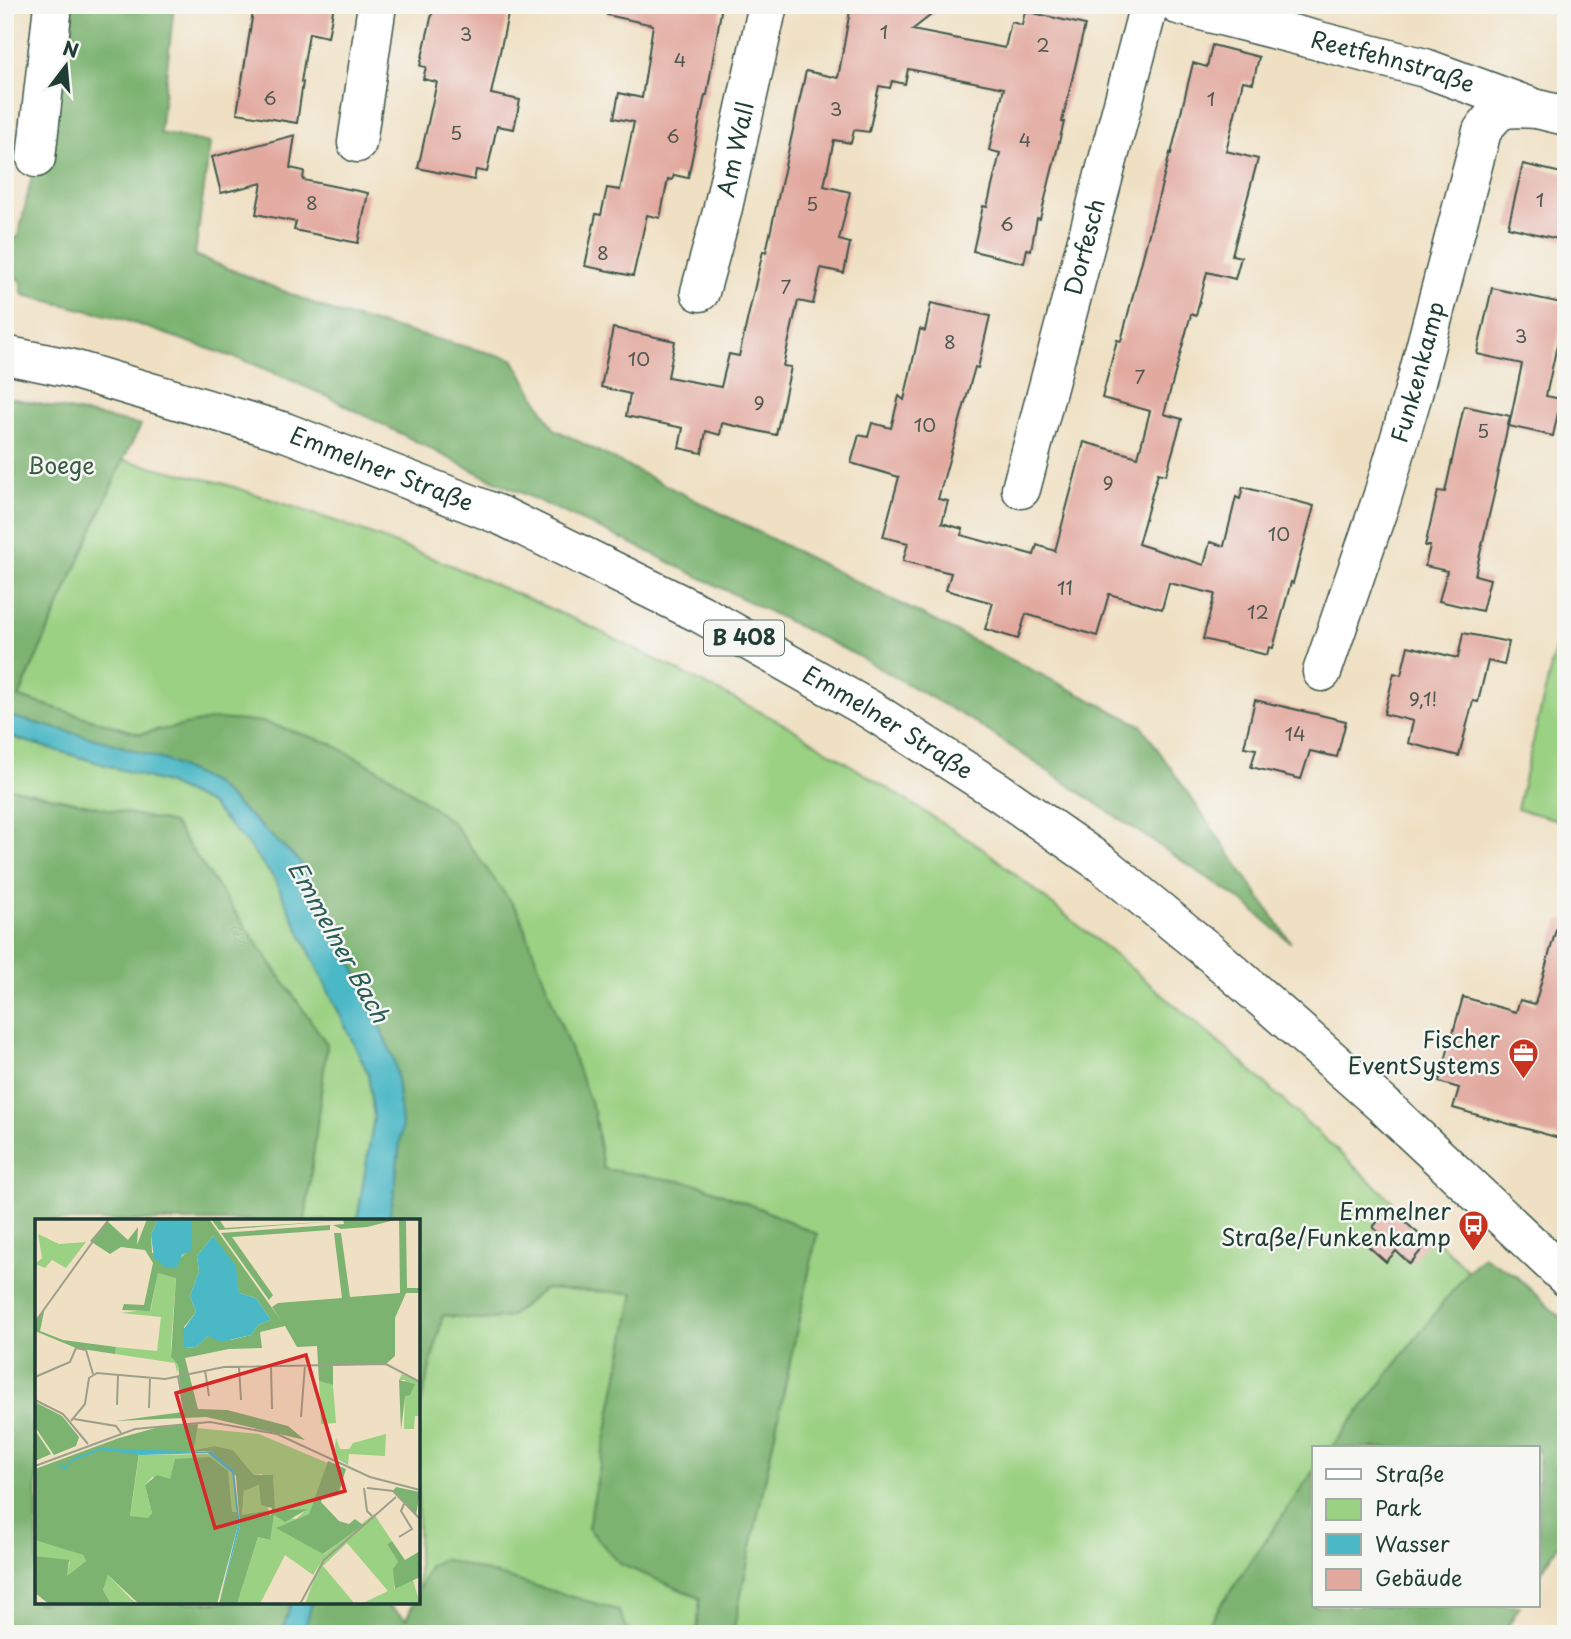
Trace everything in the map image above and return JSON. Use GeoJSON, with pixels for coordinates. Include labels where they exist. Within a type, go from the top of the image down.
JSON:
{"type":"FeatureCollection","features":[{"type":"Feature","properties":{"kind":"street"},"geometry":{"type":"LineString","coordinates":[[36,158],[53,5]]}},
{"type":"Feature","properties":{"kind":"street"},"geometry":{"type":"LineString","coordinates":[[357,143],[377,5]]}},
{"type":"Feature","properties":{"kind":"street","name":"Am Wall"},"geometry":{"type":"LineString","coordinates":[[699,292],[722,212],[768,5]]}},
{"type":"Feature","properties":{"kind":"street","name":"Dorfesch"},"geometry":{"type":"LineString","coordinates":[[1021,489],[1149,5]]}},
{"type":"Feature","properties":{"kind":"street","name":"Reetfehnstraße"},"geometry":{"type":"LineString","coordinates":[[1178,5],[1425,68],[1551,112]]}},
{"type":"Feature","properties":{"kind":"street","name":"Funkenkamp"},"geometry":{"type":"LineString","coordinates":[[1322,672],[1382,498],[1413,394],[1482,131],[1494,114],[1505,108],[1551,112]]}},
{"type":"Feature","properties":{"kind":"street","name":"Emmelner Straße"},"geometry":{"type":"LineString","coordinates":[[5,355],[69,368],[285,432],[502,516],[701,614],[869,709],[999,792],[1101,863],[1213,955],[1383,1105],[1566,1276]]}},
{"type":"Feature","properties":{"kind":"green space"},"geometry":{"type":"Polygon","coordinates":[[[53,5],[174,5],[160,133],[210,143],[195,255],[337,313],[513,359],[554,429],[1141,725],[1291,943],[1245,903],[976,723],[854,654],[631,543],[480,474],[331,398],[256,365],[119,318],[23,295],[20,279],[5,277],[5,237],[18,238],[36,158],[53,5]]]}},
{"type":"Feature","properties":{"kind":"green space","name":"Boege"},"geometry":{"type":"Polygon","coordinates":[[[5,397],[141,425],[19,697],[140,734],[215,719],[264,722],[330,743],[392,777],[453,823],[519,913],[594,1112],[603,1169],[697,1184],[817,1234],[733,1632],[741,1634],[697,1634],[700,1598],[620,1564],[588,1528],[634,1293],[544,1289],[509,1317],[481,1320],[443,1315],[420,1408],[420,1219],[388,1219],[402,1125],[395,1062],[332,917],[299,861],[213,783],[167,761],[5,715],[5,397]]]}},
{"type":"Feature","properties":{"kind":"green space"},"geometry":{"type":"Polygon","coordinates":[[[123,460],[222,483],[341,523],[448,564],[583,623],[790,727],[985,850],[1131,968],[1245,1065],[1392,1201],[1390,1209],[1428,1242],[1433,1237],[1468,1271],[1333,1446],[1312,1446],[1312,1473],[1201,1634],[733,1632],[817,1234],[697,1184],[603,1169],[594,1112],[159,729],[140,734],[19,697],[123,460]]]}},
{"type":"Feature","properties":{"kind":"green space"},"geometry":{"type":"Polygon","coordinates":[[[1566,603],[1566,822],[1517,809],[1566,603]]]}},
{"type":"Feature","properties":{"kind":"green space"},"geometry":{"type":"Polygon","coordinates":[[[5,735],[166,783],[210,804],[247,844],[274,878],[368,1073],[374,1117],[357,1219],[305,1219],[327,1044],[173,824],[5,787],[5,735]]]}},
{"type":"Feature","properties":{"kind":"green space"},"geometry":{"type":"Polygon","coordinates":[[[5,787],[173,823],[327,1044],[305,1219],[35,1219],[35,1604],[290,1604],[282,1634],[5,1634],[5,787]]]}},
{"type":"Feature","properties":{"kind":"green space"},"geometry":{"type":"Polygon","coordinates":[[[1483,1256],[1515,1275],[1566,1323],[1566,1533],[1540,1574],[1540,1446],[1333,1446],[1468,1271],[1483,1256]]]}},
{"type":"Feature","properties":{"kind":"green space"},"geometry":{"type":"Polygon","coordinates":[[[544,1289],[634,1293],[588,1528],[620,1564],[700,1598],[697,1634],[630,1634],[618,1610],[430,1565],[420,1587],[420,1408],[442,1315],[481,1320],[509,1317],[544,1289]]]}},
{"type":"Feature","properties":{"kind":"green space"},"geometry":{"type":"Polygon","coordinates":[[[1312,1473],[1312,1608],[1519,1608],[1503,1634],[1201,1634],[1312,1473]]]}},
{"type":"Feature","properties":{"kind":"green space"},"geometry":{"type":"Polygon","coordinates":[[[443,1559],[618,1610],[630,1634],[304,1634],[312,1604],[387,1604],[406,1619],[413,1604],[420,1604],[420,1587],[430,1565],[443,1559]]]}},
{"type":"Feature","properties":{"kind":"water","name":"Emmelner Bach"},"geometry":{"type":"Polygon","coordinates":[[[5,715],[167,761],[213,783],[299,861],[332,917],[395,1062],[402,1125],[388,1219],[357,1219],[374,1117],[368,1073],[274,878],[210,804],[166,783],[5,735],[5,715]]]}},
{"type":"Feature","properties":{"kind":"water"},"geometry":{"type":"Polygon","coordinates":[[[290,1604],[312,1604],[304,1634],[282,1634],[290,1604]]]}},
{"type":"Feature","properties":{"kind":"building"},"geometry":{"type":"Polygon","coordinates":[[[254,5],[334,5],[328,37],[309,33],[297,123],[237,113],[254,5]]]}},
{"type":"Feature","properties":{"kind":"building"},"geometry":{"type":"Polygon","coordinates":[[[434,5],[454,5],[478,10],[479,5],[510,5],[491,94],[520,100],[514,129],[497,126],[487,172],[476,170],[474,180],[418,168],[437,82],[423,79],[426,67],[420,66],[434,5]]]}},
{"type":"Feature","properties":{"kind":"building"},"geometry":{"type":"Polygon","coordinates":[[[608,5],[722,5],[707,95],[688,178],[674,175],[672,180],[668,179],[660,218],[647,215],[633,276],[585,266],[596,214],[601,215],[607,188],[620,190],[634,122],[614,118],[619,93],[642,98],[653,25],[607,15],[608,5]]]}},
{"type":"Feature","properties":{"kind":"building"},"geometry":{"type":"Polygon","coordinates":[[[851,5],[944,5],[912,30],[1005,48],[1011,22],[1022,25],[1025,11],[1085,25],[1064,122],[1040,219],[1037,218],[1031,250],[1027,249],[1024,263],[973,251],[983,206],[987,207],[1000,153],[989,150],[1004,88],[908,69],[905,84],[892,81],[890,88],[879,86],[869,132],[854,130],[851,143],[834,140],[824,186],[850,192],[839,240],[850,243],[844,273],[821,268],[813,304],[798,301],[783,366],[791,367],[776,435],[722,423],[720,435],[706,431],[702,453],[679,448],[683,428],[626,416],[630,394],[601,387],[613,328],[675,341],[668,377],[721,387],[729,354],[739,356],[763,251],[766,252],[806,71],[838,78],[851,5]]]}},
{"type":"Feature","properties":{"kind":"building"},"geometry":{"type":"Polygon","coordinates":[[[1212,45],[1259,57],[1253,83],[1243,81],[1226,151],[1258,159],[1232,255],[1241,257],[1235,279],[1207,272],[1196,316],[1191,314],[1164,414],[1182,419],[1166,475],[1158,473],[1138,544],[1204,565],[1210,542],[1224,546],[1236,497],[1240,499],[1243,487],[1314,506],[1273,648],[1269,647],[1267,655],[1203,639],[1215,594],[1169,583],[1162,609],[1109,594],[1097,636],[1026,614],[1018,639],[985,629],[993,603],[946,590],[951,573],[903,561],[908,543],[883,537],[899,477],[851,463],[859,435],[868,437],[872,423],[891,428],[899,396],[904,400],[920,329],[925,331],[931,303],[990,316],[978,368],[975,367],[938,499],[948,501],[942,523],[963,529],[961,535],[1034,555],[1037,545],[1055,551],[1084,442],[1138,457],[1150,411],[1102,398],[1117,340],[1121,341],[1193,63],[1207,67],[1212,45]]]}},
{"type":"Feature","properties":{"kind":"building"},"geometry":{"type":"Polygon","coordinates":[[[295,135],[290,168],[304,171],[303,180],[368,193],[358,243],[294,230],[296,222],[256,214],[262,183],[221,193],[212,157],[295,135]]]}},
{"type":"Feature","properties":{"kind":"building"},"geometry":{"type":"Polygon","coordinates":[[[1523,164],[1566,174],[1566,241],[1508,227],[1523,164]]]}},
{"type":"Feature","properties":{"kind":"building"},"geometry":{"type":"Polygon","coordinates":[[[1492,288],[1566,304],[1546,396],[1561,399],[1553,436],[1509,426],[1522,364],[1477,354],[1492,288]]]}},
{"type":"Feature","properties":{"kind":"building"},"geometry":{"type":"Polygon","coordinates":[[[1464,406],[1510,416],[1475,575],[1490,579],[1482,611],[1439,601],[1447,571],[1425,566],[1430,546],[1425,546],[1438,491],[1445,492],[1464,406]]]}},
{"type":"Feature","properties":{"kind":"building"},"geometry":{"type":"Polygon","coordinates":[[[1463,633],[1509,642],[1504,665],[1488,661],[1478,702],[1473,701],[1459,756],[1408,743],[1413,721],[1384,714],[1394,673],[1401,675],[1408,646],[1458,658],[1463,633]]]}},
{"type":"Feature","properties":{"kind":"building"},"geometry":{"type":"Polygon","coordinates":[[[1255,700],[1346,721],[1337,757],[1310,751],[1301,779],[1251,767],[1256,749],[1244,747],[1255,700]]]}},
{"type":"Feature","properties":{"kind":"building"},"geometry":{"type":"Polygon","coordinates":[[[1559,919],[1566,920],[1566,1140],[1453,1108],[1459,1088],[1439,1082],[1463,997],[1516,1012],[1520,1000],[1535,1004],[1559,919]]]}},
{"type":"Feature","properties":{"kind":"building"},"geometry":{"type":"Polygon","coordinates":[[[1389,1208],[1428,1242],[1410,1264],[1396,1251],[1386,1262],[1368,1246],[1380,1234],[1373,1227],[1389,1208]]]}},
{"type":"Feature","properties":{"kind":"place","name":"Fischer EventSystems"},"geometry":{"type":"Point","coordinates":[1523,1080]}},
{"type":"Feature","properties":{"kind":"place","name":"Emmelner Straße/Funkenkamp"},"geometry":{"type":"Point","coordinates":[1474,1252]}}]}
